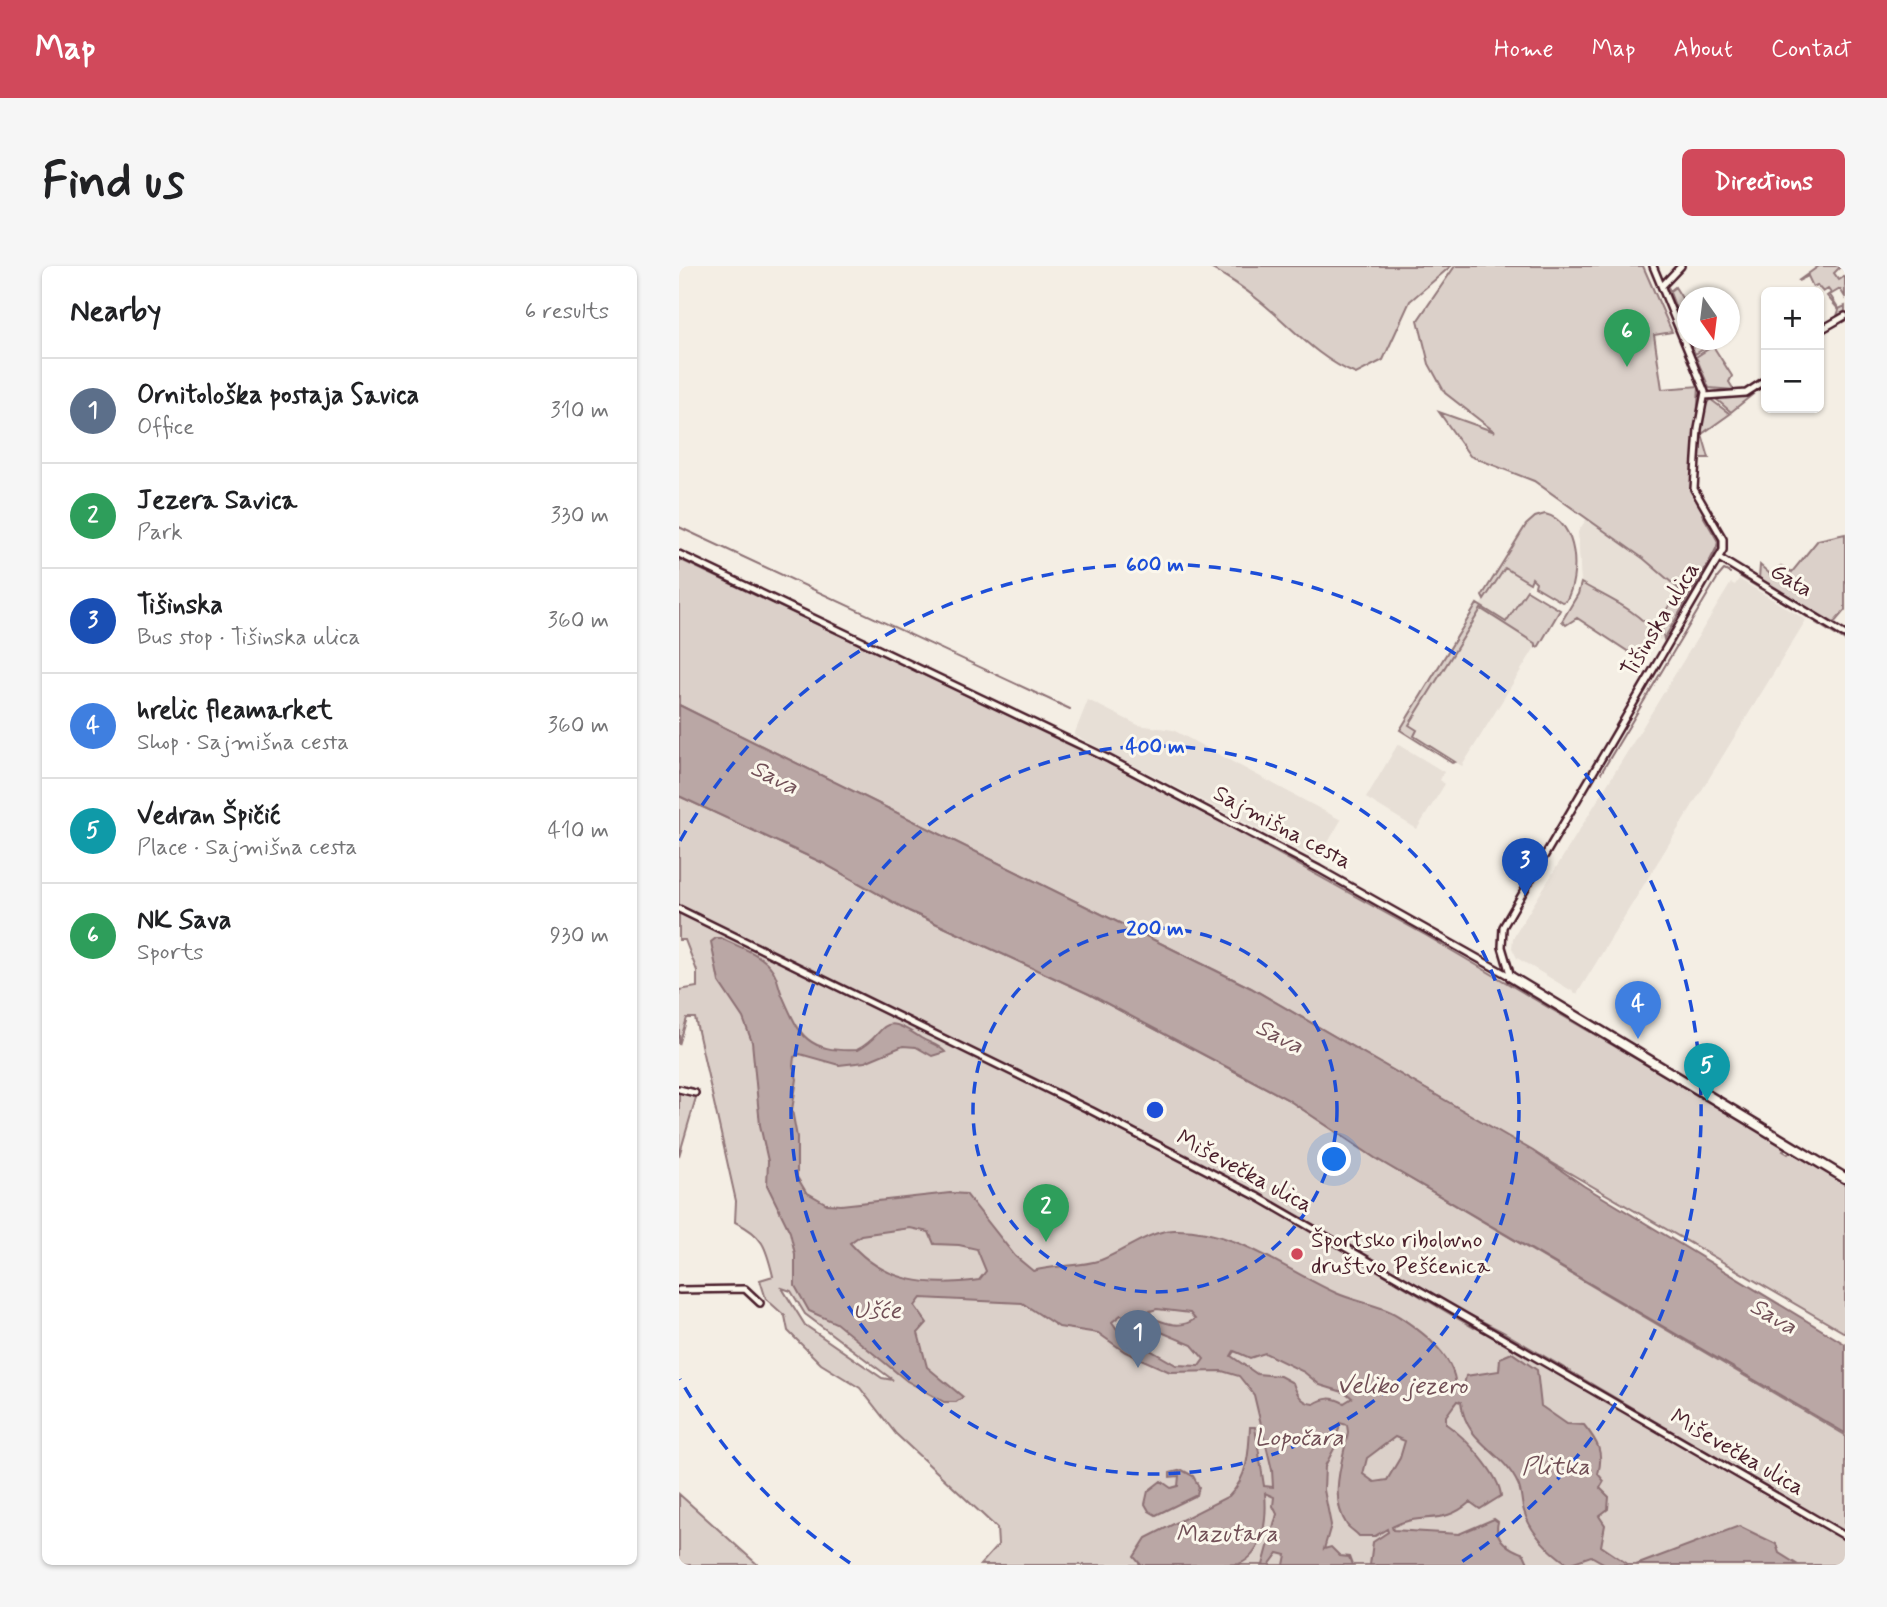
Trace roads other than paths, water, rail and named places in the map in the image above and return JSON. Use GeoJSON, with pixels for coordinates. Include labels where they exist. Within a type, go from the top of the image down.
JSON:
{"type":"FeatureCollection","features":[{"type":"Feature","properties":{"kind":"street"},"geometry":{"type":"LineString","coordinates":[[1653,266],[1705,396],[1746,393],[1761,383]]}},
{"type":"Feature","properties":{"kind":"street"},"geometry":{"type":"LineString","coordinates":[[1662,286],[1681,266]]}},
{"type":"Feature","properties":{"kind":"street"},"geometry":{"type":"LineString","coordinates":[[1824,328],[1845,316]]}},
{"type":"Feature","properties":{"kind":"street","name":"Tišinska ulica"},"geometry":{"type":"LineString","coordinates":[[1510,977],[1502,947],[1503,927],[1719,558],[1723,539],[1694,489],[1698,429],[1705,396]]}},
{"type":"Feature","properties":{"kind":"street","name":"Sajmišna cesta"},"geometry":{"type":"LineString","coordinates":[[679,554],[1109,759],[1319,869],[1510,977],[1845,1178]]}},
{"type":"Feature","properties":{"kind":"street","name":"Gata"},"geometry":{"type":"LineString","coordinates":[[1719,558],[1845,635]]}},
{"type":"Feature","properties":{"kind":"street","name":"Miševečka ulica"},"geometry":{"type":"LineString","coordinates":[[679,909],[1092,1111],[1258,1197],[1845,1536]]}},
{"type":"Feature","properties":{"kind":"street"},"geometry":{"type":"LineString","coordinates":[[679,1089],[695,1093]]}},
{"type":"Feature","properties":{"kind":"street"},"geometry":{"type":"LineString","coordinates":[[679,1290],[745,1289],[759,1303]]}},
{"type":"Feature","properties":{"kind":"water","name":"Sava"},"geometry":{"type":"Polygon","coordinates":[[[679,705],[1251,988],[1533,1151],[1584,1186],[1845,1344],[1845,1433],[1375,1158],[1287,1099],[1089,994],[909,911],[823,863],[679,796],[679,705]]]}},
{"type":"Feature","properties":{"kind":"water"},"geometry":{"type":"Polygon","coordinates":[[[721,938],[767,963],[776,975],[782,995],[800,1031],[816,1044],[826,1048],[857,1050],[890,1024],[907,1029],[945,1052],[932,1056],[916,1047],[903,1046],[865,1062],[839,1065],[800,1054],[794,1057],[793,1066],[797,1079],[792,1110],[797,1137],[797,1177],[806,1192],[827,1204],[841,1205],[950,1193],[966,1194],[1015,1256],[1033,1271],[1101,1260],[1164,1231],[1196,1231],[1238,1243],[1336,1293],[1400,1317],[1440,1350],[1451,1369],[1456,1389],[1463,1389],[1466,1376],[1499,1371],[1500,1358],[1512,1353],[1537,1370],[1541,1406],[1567,1424],[1584,1425],[1596,1442],[1600,1454],[1598,1474],[1604,1481],[1600,1488],[1609,1497],[1608,1509],[1599,1516],[1605,1525],[1601,1546],[1629,1565],[1607,1565],[1591,1556],[1568,1564],[1548,1548],[1527,1519],[1519,1487],[1511,1472],[1477,1438],[1464,1416],[1461,1402],[1457,1401],[1446,1416],[1446,1424],[1462,1437],[1488,1467],[1501,1496],[1480,1509],[1470,1502],[1450,1514],[1403,1522],[1392,1527],[1393,1530],[1459,1534],[1494,1519],[1498,1522],[1500,1539],[1524,1554],[1529,1565],[1370,1565],[1373,1542],[1388,1532],[1387,1529],[1375,1536],[1359,1536],[1347,1525],[1341,1514],[1338,1502],[1339,1478],[1348,1432],[1347,1425],[1340,1423],[1335,1447],[1325,1466],[1324,1490],[1331,1525],[1324,1549],[1331,1547],[1340,1556],[1349,1557],[1352,1565],[1284,1565],[1286,1555],[1278,1553],[1269,1565],[1263,1565],[1277,1514],[1273,1506],[1274,1497],[1265,1493],[1263,1533],[1248,1559],[1239,1564],[1141,1565],[1134,1557],[1146,1538],[1229,1496],[1235,1489],[1246,1464],[1250,1427],[1255,1427],[1264,1486],[1273,1487],[1272,1470],[1254,1395],[1239,1376],[1222,1371],[1170,1372],[1125,1352],[1098,1333],[1059,1327],[1022,1303],[921,1298],[915,1306],[927,1323],[918,1333],[927,1367],[963,1397],[956,1402],[944,1402],[907,1381],[836,1323],[809,1311],[795,1286],[795,1254],[790,1232],[767,1185],[768,1161],[760,1125],[752,1042],[743,1018],[719,982],[711,942],[721,938]],[[910,1228],[861,1235],[850,1243],[878,1267],[909,1279],[961,1282],[979,1280],[986,1271],[977,1249],[934,1244],[929,1232],[910,1228]],[[1157,1309],[1150,1311],[1152,1318],[1169,1324],[1179,1325],[1195,1319],[1190,1313],[1157,1309]],[[1121,1315],[1112,1322],[1119,1332],[1176,1365],[1199,1366],[1204,1359],[1192,1345],[1121,1315]],[[1234,1351],[1231,1356],[1257,1374],[1280,1376],[1293,1383],[1306,1402],[1314,1404],[1329,1399],[1344,1403],[1352,1398],[1346,1393],[1320,1385],[1304,1372],[1265,1353],[1250,1358],[1234,1351]],[[1395,1437],[1367,1458],[1363,1474],[1374,1482],[1387,1480],[1400,1458],[1405,1441],[1395,1437]]]}},
{"type":"Feature","properties":{"kind":"water"},"geometry":{"type":"Polygon","coordinates":[[[1182,1470],[1193,1476],[1199,1487],[1197,1495],[1156,1515],[1149,1511],[1145,1504],[1148,1491],[1161,1481],[1171,1488],[1178,1486],[1179,1476],[1170,1477],[1170,1473],[1182,1470]]]}},
{"type":"Feature","properties":{"kind":"water"},"geometry":{"type":"Polygon","coordinates":[[[1739,1526],[1776,1544],[1779,1553],[1798,1565],[1636,1565],[1739,1526]]]}},
{"type":"Feature","properties":{"kind":"waterway"},"geometry":{"type":"LineString","coordinates":[[1702,514],[1719,543],[1702,576]]}},
{"type":"Feature","properties":{"kind":"waterway"},"geometry":{"type":"LineString","coordinates":[[679,527],[1070,709]]}},
{"type":"Feature","properties":{"kind":"waterway"},"geometry":{"type":"LineString","coordinates":[[1601,773],[1718,577],[1724,570],[1730,573]]}},
{"type":"Feature","properties":{"kind":"waterway"},"geometry":{"type":"LineString","coordinates":[[1739,576],[1769,594]]}},
{"type":"Feature","properties":{"kind":"waterway"},"geometry":{"type":"LineString","coordinates":[[1778,599],[1807,617]]}},
{"type":"Feature","properties":{"kind":"waterway"},"geometry":{"type":"LineString","coordinates":[[1816,623],[1845,641]]}},
{"type":"Feature","properties":{"kind":"place","name":"NK Sava"},"geometry":{"type":"Point","coordinates":[1627,367]}},
{"type":"Feature","properties":{"kind":"place","name":"Tišinska"},"geometry":{"type":"Point","coordinates":[1525,896]}},
{"type":"Feature","properties":{"kind":"place","name":"hrelic fleamarket"},"geometry":{"type":"Point","coordinates":[1638,1039]}},
{"type":"Feature","properties":{"kind":"place","name":"Vedran Špičić"},"geometry":{"type":"Point","coordinates":[1707,1101]}},
{"type":"Feature","properties":{"kind":"place","name":"Jezera Savica"},"geometry":{"type":"Point","coordinates":[1046,1242]}},
{"type":"Feature","properties":{"kind":"place","name":"Športsko ribolovno društvo Pešćenica"},"geometry":{"type":"Point","coordinates":[1297,1254]}},
{"type":"Feature","properties":{"kind":"place","name":"Ornitološka postaja Savica"},"geometry":{"type":"Point","coordinates":[1138,1368]}},
{"type":"Feature","properties":{"kind":"water label","name":"Ušće"},"geometry":{"type":"Point","coordinates":[877,1311]}},
{"type":"Feature","properties":{"kind":"water label","name":"Veliko jezero"},"geometry":{"type":"Point","coordinates":[1402,1386]}},
{"type":"Feature","properties":{"kind":"water label","name":"Lopočara"},"geometry":{"type":"Point","coordinates":[1299,1438]}},
{"type":"Feature","properties":{"kind":"water label","name":"Plitka"},"geometry":{"type":"Point","coordinates":[1556,1467]}},
{"type":"Feature","properties":{"kind":"water label","name":"Mazutara"},"geometry":{"type":"Point","coordinates":[1227,1534]}}]}
